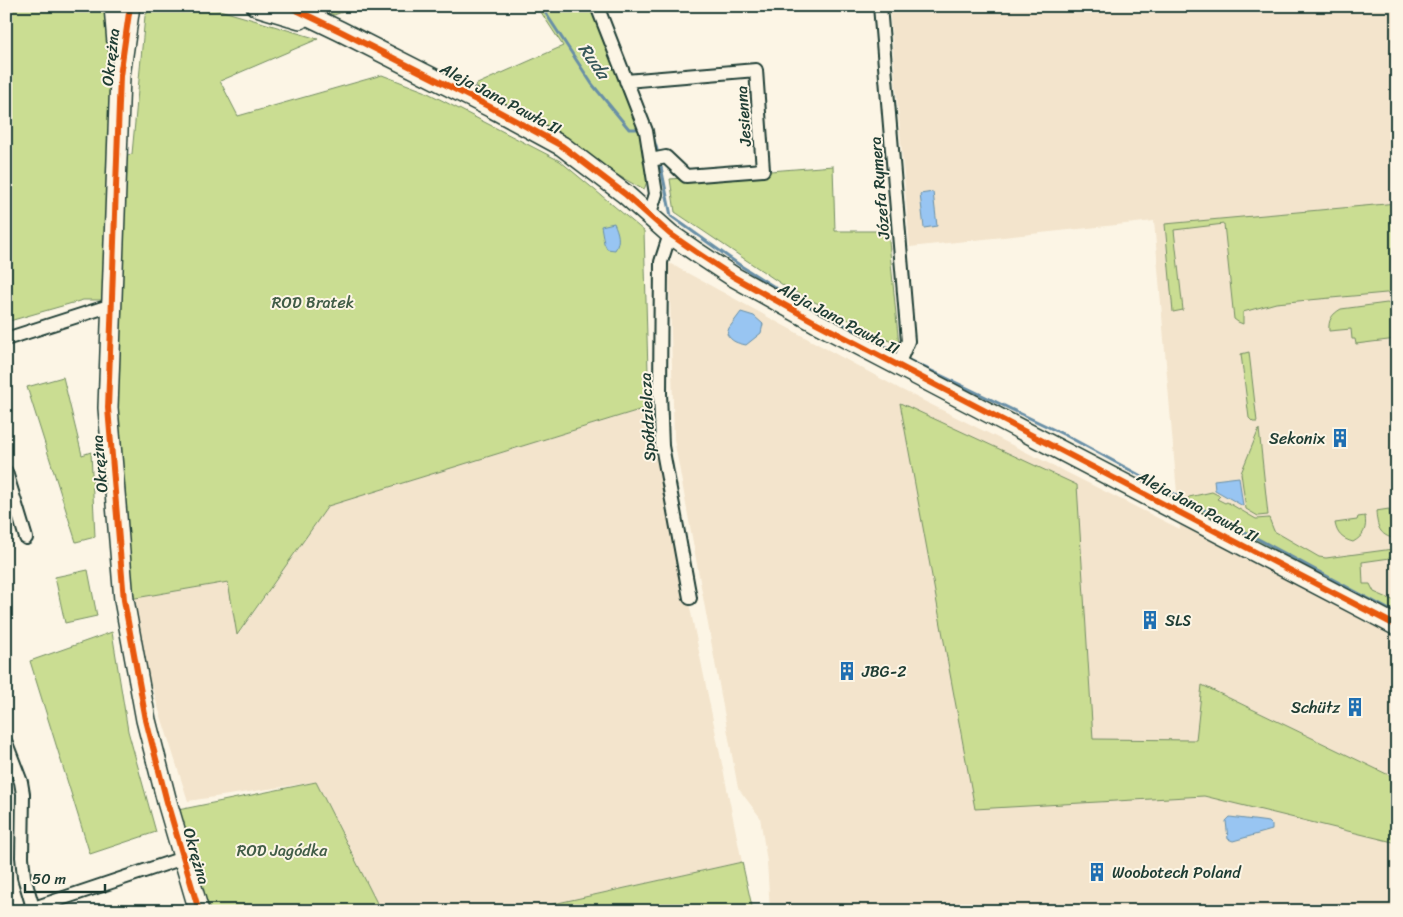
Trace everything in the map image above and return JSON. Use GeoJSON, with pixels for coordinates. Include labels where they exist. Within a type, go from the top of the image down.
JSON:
{"type":"FeatureCollection","features":[{"type":"Feature","properties":{"kind":"street","name":"Okrężna"},"geometry":{"type":"LineString","coordinates":[[114,6],[120,76]]}},
{"type":"Feature","properties":{"kind":"street","name":"Okrężna"},"geometry":{"type":"LineString","coordinates":[[130,6],[120,76],[108,408],[123,591],[146,720],[167,802],[199,911]]}},
{"type":"Feature","properties":{"kind":"street","name":"Aleja Jana Pawła II"},"geometry":{"type":"LineString","coordinates":[[256,6],[340,31]]}},
{"type":"Feature","properties":{"kind":"street","name":"Aleja Jana Pawła II"},"geometry":{"type":"LineString","coordinates":[[288,6],[492,108],[562,146],[625,194],[670,234],[734,277],[815,322],[1397,626]]}},
{"type":"Feature","properties":{"kind":"street"},"geometry":{"type":"LineString","coordinates":[[597,6],[646,131],[656,194],[649,216]]}},
{"type":"Feature","properties":{"kind":"street","name":"Józefa Rymera"},"geometry":{"type":"LineString","coordinates":[[880,6],[908,341],[898,365]]}},
{"type":"Feature","properties":{"kind":"street","name":"Jesienna"},"geometry":{"type":"LineString","coordinates":[[626,81],[756,70],[763,170],[686,176],[666,157],[651,160]]}},
{"type":"Feature","properties":{"kind":"street","name":"Spółdzielcza"},"geometry":{"type":"LineString","coordinates":[[670,234],[661,262],[661,428],[662,446],[690,598]]}},
{"type":"Feature","properties":{"kind":"street"},"geometry":{"type":"LineString","coordinates":[[6,339],[112,305]]}},
{"type":"Feature","properties":{"kind":"street"},"geometry":{"type":"LineString","coordinates":[[6,472],[26,538]]}},
{"type":"Feature","properties":{"kind":"street"},"geometry":{"type":"LineString","coordinates":[[6,743],[21,782],[23,794],[22,857],[31,910],[183,858]]}},
{"type":"Feature","properties":{"kind":"shaded area"},"geometry":{"type":"Polygon","coordinates":[[[889,6],[1397,6],[1397,911],[770,911],[767,862],[760,817],[738,788],[674,439],[669,263],[900,389],[1180,529],[1154,221],[910,247],[889,6]]]}},
{"type":"Feature","properties":{"kind":"shaded area"},"geometry":{"type":"Polygon","coordinates":[[[649,407],[742,862],[522,911],[381,911],[316,782],[188,801],[124,600],[228,582],[238,635],[328,506],[649,407]]]}},
{"type":"Feature","properties":{"kind":"green space"},"geometry":{"type":"Polygon","coordinates":[[[6,6],[104,6],[111,81],[102,300],[83,300],[6,322],[6,6]]]}},
{"type":"Feature","properties":{"kind":"green space","name":"ROD Bratek"},"geometry":{"type":"Polygon","coordinates":[[[152,6],[206,6],[318,39],[220,81],[238,116],[382,75],[424,91],[560,161],[644,231],[649,407],[328,506],[237,635],[228,582],[124,600],[108,408],[116,158],[132,154],[145,16],[152,6]]]}},
{"type":"Feature","properties":{"kind":"green space"},"geometry":{"type":"Polygon","coordinates":[[[311,6],[359,6],[334,15],[311,6]]]}},
{"type":"Feature","properties":{"kind":"green space"},"geometry":{"type":"Polygon","coordinates":[[[537,6],[592,6],[641,132],[648,178],[644,190],[488,102],[475,85],[563,46],[537,6]]]}},
{"type":"Feature","properties":{"kind":"green space"},"geometry":{"type":"Polygon","coordinates":[[[833,166],[835,231],[888,231],[899,346],[786,287],[675,212],[670,179],[833,166]]]}},
{"type":"Feature","properties":{"kind":"green space"},"geometry":{"type":"Polygon","coordinates":[[[1397,203],[1397,292],[1276,303],[1243,312],[1243,324],[1234,319],[1224,224],[1174,230],[1183,310],[1173,312],[1165,224],[1397,203]]]}},
{"type":"Feature","properties":{"kind":"green space"},"geometry":{"type":"Polygon","coordinates":[[[1387,303],[1397,306],[1397,342],[1396,339],[1356,344],[1355,339],[1352,339],[1351,329],[1329,331],[1331,318],[1341,309],[1387,303]]]}},
{"type":"Feature","properties":{"kind":"green space"},"geometry":{"type":"Polygon","coordinates":[[[1249,352],[1257,422],[1253,422],[1249,418],[1241,354],[1249,352]]]}},
{"type":"Feature","properties":{"kind":"green space"},"geometry":{"type":"Polygon","coordinates":[[[63,377],[82,455],[91,452],[95,537],[76,542],[27,387],[63,377]]]}},
{"type":"Feature","properties":{"kind":"green space"},"geometry":{"type":"Polygon","coordinates":[[[900,403],[1077,485],[1093,739],[1196,740],[1202,685],[1397,779],[1397,843],[1204,796],[975,809],[900,403]]]}},
{"type":"Feature","properties":{"kind":"green space"},"geometry":{"type":"Polygon","coordinates":[[[1259,429],[1268,515],[1258,516],[1246,509],[1241,473],[1259,429]]]}},
{"type":"Feature","properties":{"kind":"green space"},"geometry":{"type":"Polygon","coordinates":[[[1212,492],[1220,496],[1217,499],[1225,503],[1227,502],[1256,519],[1269,518],[1274,531],[1319,557],[1326,558],[1393,549],[1394,552],[1397,552],[1397,557],[1362,562],[1363,584],[1370,584],[1374,592],[1397,602],[1397,617],[1183,504],[1189,497],[1212,492]]]}},
{"type":"Feature","properties":{"kind":"green space"},"geometry":{"type":"Polygon","coordinates":[[[1389,509],[1392,538],[1381,531],[1376,516],[1376,511],[1389,509]]]}},
{"type":"Feature","properties":{"kind":"green space"},"geometry":{"type":"Polygon","coordinates":[[[1365,516],[1366,524],[1364,531],[1353,542],[1343,538],[1337,530],[1335,523],[1357,520],[1358,517],[1365,516]]]}},
{"type":"Feature","properties":{"kind":"green space"},"geometry":{"type":"Polygon","coordinates":[[[88,570],[97,616],[65,623],[55,577],[88,570]]]}},
{"type":"Feature","properties":{"kind":"green space"},"geometry":{"type":"Polygon","coordinates":[[[112,632],[128,731],[156,832],[90,854],[30,661],[112,632]]]}},
{"type":"Feature","properties":{"kind":"green space","name":"ROD Jagódka"},"geometry":{"type":"Polygon","coordinates":[[[316,782],[381,911],[209,911],[178,810],[316,782]]]}},
{"type":"Feature","properties":{"kind":"green space"},"geometry":{"type":"Polygon","coordinates":[[[742,862],[753,911],[522,911],[742,862]]]}},
{"type":"Feature","properties":{"kind":"water"},"geometry":{"type":"Polygon","coordinates":[[[933,192],[937,226],[924,228],[920,194],[933,192]]]}},
{"type":"Feature","properties":{"kind":"water"},"geometry":{"type":"Polygon","coordinates":[[[614,223],[618,236],[615,250],[607,249],[601,226],[614,223]]]}},
{"type":"Feature","properties":{"kind":"water"},"geometry":{"type":"Polygon","coordinates":[[[741,312],[754,316],[763,324],[761,333],[746,345],[735,342],[727,334],[729,328],[741,312]]]}},
{"type":"Feature","properties":{"kind":"water"},"geometry":{"type":"Polygon","coordinates":[[[1239,477],[1243,506],[1215,490],[1214,480],[1239,477]]]}},
{"type":"Feature","properties":{"kind":"water"},"geometry":{"type":"Polygon","coordinates":[[[1230,817],[1269,822],[1272,825],[1272,830],[1233,841],[1228,839],[1226,821],[1230,817]]]}},
{"type":"Feature","properties":{"kind":"waterway","name":"Ruda"},"geometry":{"type":"LineString","coordinates":[[541,6],[592,84],[629,129],[636,129]]}},
{"type":"Feature","properties":{"kind":"waterway"},"geometry":{"type":"LineString","coordinates":[[652,133],[657,150]]}},
{"type":"Feature","properties":{"kind":"waterway"},"geometry":{"type":"LineString","coordinates":[[661,167],[671,216],[741,266],[784,293],[894,351]]}},
{"type":"Feature","properties":{"kind":"waterway"},"geometry":{"type":"LineString","coordinates":[[909,360],[1067,436],[1397,614]]}},
{"type":"Feature","properties":{"kind":"cycle path"},"geometry":{"type":"LineString","coordinates":[[130,6],[120,76],[108,408],[124,600],[146,720],[167,802],[199,911]]}},
{"type":"Feature","properties":{"kind":"cycle path"},"geometry":{"type":"LineString","coordinates":[[288,6],[492,108],[562,146],[625,194],[670,234],[734,277],[815,322],[1397,626]]}},
{"type":"Feature","properties":{"kind":"place","name":"Sekonix"},"geometry":{"type":"Point","coordinates":[1340,438]}},
{"type":"Feature","properties":{"kind":"place","name":"SLS"},"geometry":{"type":"Point","coordinates":[1150,620]}},
{"type":"Feature","properties":{"kind":"place","name":"JBG-2"},"geometry":{"type":"Point","coordinates":[847,671]}},
{"type":"Feature","properties":{"kind":"place","name":"Schütz"},"geometry":{"type":"Point","coordinates":[1355,707]}},
{"type":"Feature","properties":{"kind":"place","name":"Woobotech Poland"},"geometry":{"type":"Point","coordinates":[1097,872]}}]}
